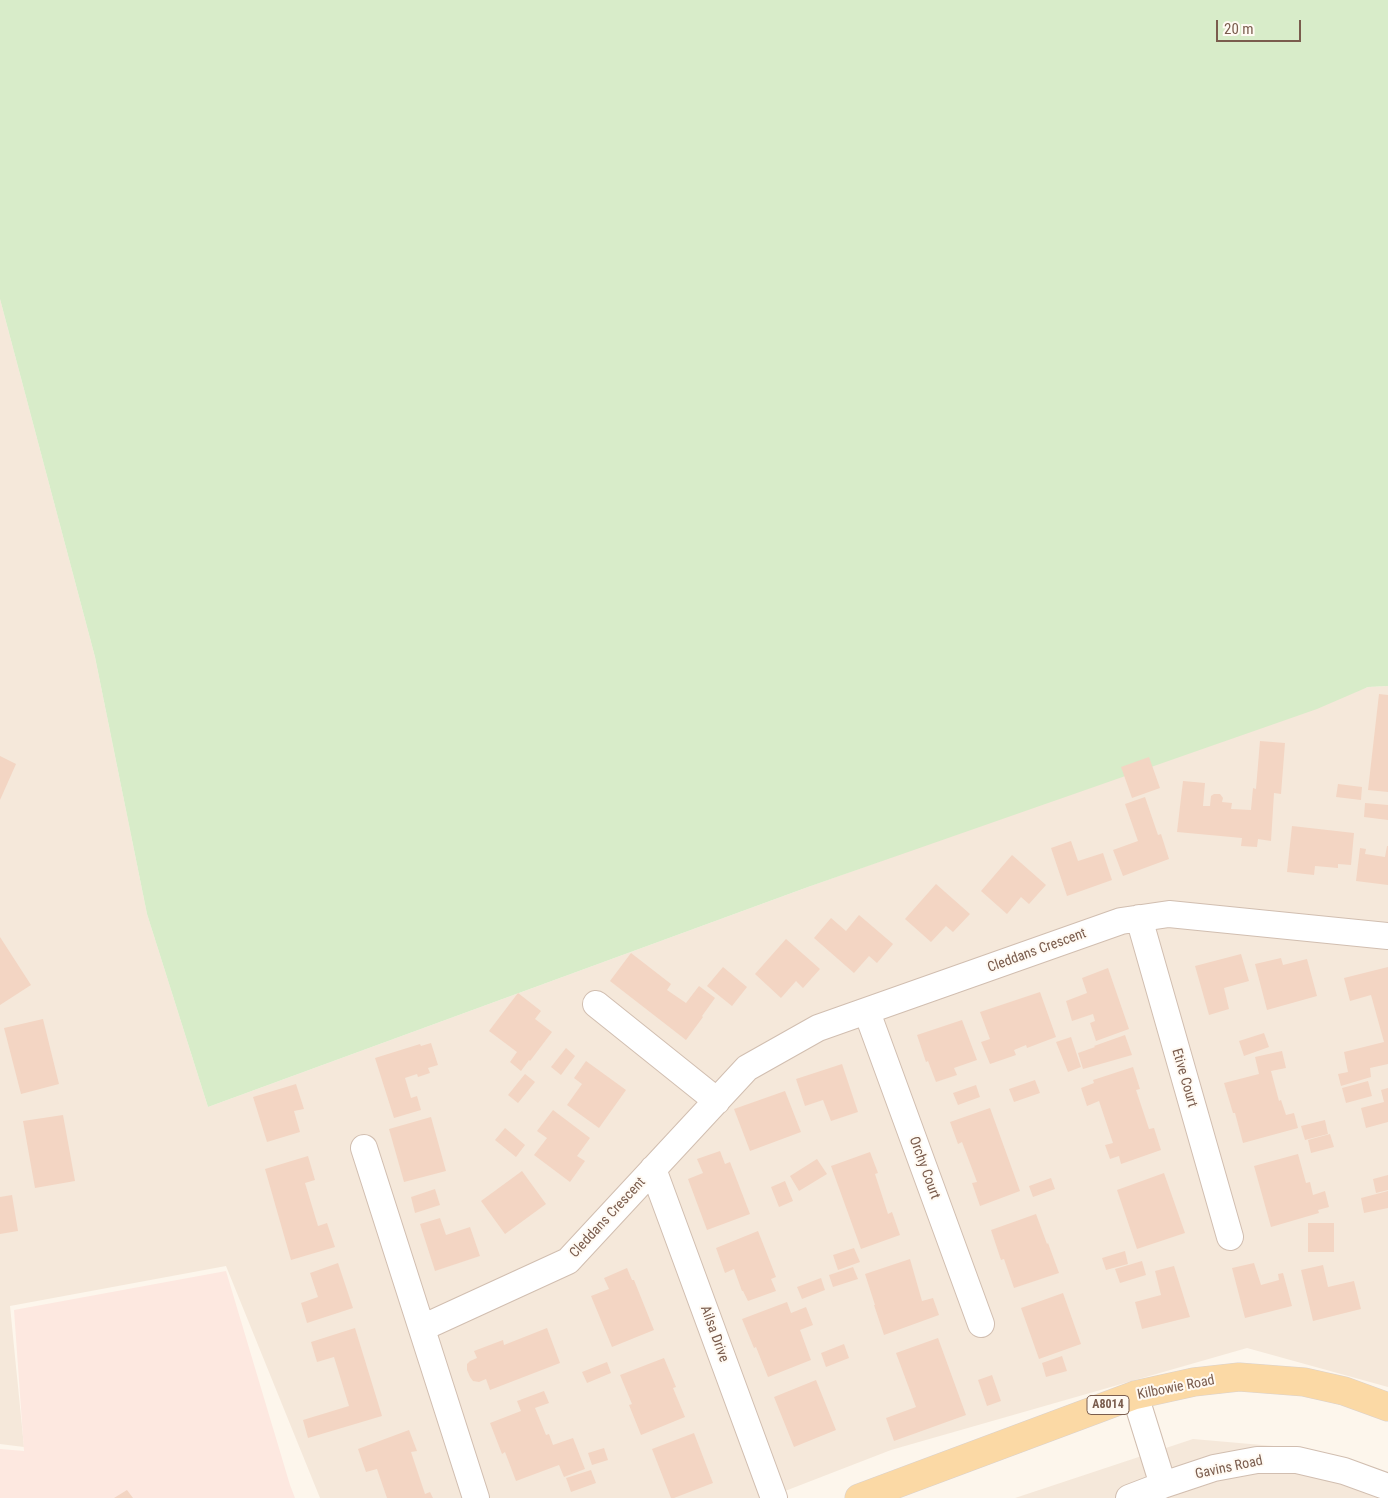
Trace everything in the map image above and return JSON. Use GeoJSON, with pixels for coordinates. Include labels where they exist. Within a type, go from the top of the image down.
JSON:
{"type":"FeatureCollection","features":[{"type":"Feature","properties":{"kind":"main road","name":"Kilbowie Road"},"geometry":{"type":"LineString","coordinates":[[859,1498],[1135,1395],[1194,1382],[1239,1377],[1304,1382],[1344,1391],[1388,1407]]}},
{"type":"Feature","properties":{"kind":"street","name":"Cleddans Crescent"},"geometry":{"type":"LineString","coordinates":[[422,1328],[568,1261],[747,1068],[818,1028],[1121,921],[1139,918],[1168,914],[1388,936]]}},
{"type":"Feature","properties":{"kind":"street","name":"Etive Court"},"geometry":{"type":"LineString","coordinates":[[1139,918],[1230,1237]]}},
{"type":"Feature","properties":{"kind":"street"},"geometry":{"type":"LineString","coordinates":[[596,1004],[717,1101]]}},
{"type":"Feature","properties":{"kind":"street","name":"Orchy Court"},"geometry":{"type":"LineString","coordinates":[[867,1012],[981,1324]]}},
{"type":"Feature","properties":{"kind":"street"},"geometry":{"type":"LineString","coordinates":[[364,1148],[476,1498]]}},
{"type":"Feature","properties":{"kind":"street","name":"Ailsa Drive"},"geometry":{"type":"LineString","coordinates":[[653,1169],[774,1498]]}},
{"type":"Feature","properties":{"kind":"street"},"geometry":{"type":"LineString","coordinates":[[1135,1395],[1163,1485]]}},
{"type":"Feature","properties":{"kind":"street","name":"Gavins Road"},"geometry":{"type":"LineString","coordinates":[[1129,1498],[1214,1468],[1257,1460],[1297,1460],[1344,1471],[1388,1487]]}},
{"type":"Feature","properties":{"kind":"shaded area"},"geometry":{"type":"Polygon","coordinates":[[[0,299],[95,657],[147,914],[208,1107],[808,887],[1368,687],[1388,686],[1388,1387],[1247,1348],[891,1450],[767,1498],[320,1498],[226,1266],[10,1306],[24,1447],[0,1444],[0,299]]]}},
{"type":"Feature","properties":{"kind":"shaded area"},"geometry":{"type":"Polygon","coordinates":[[[226,1271],[295,1498],[0,1498],[0,1449],[24,1451],[14,1310],[226,1271]]]}},
{"type":"Feature","properties":{"kind":"shaded area"},"geometry":{"type":"Polygon","coordinates":[[[1193,1439],[1308,1449],[1388,1498],[1015,1498],[1193,1439]]]}},
{"type":"Feature","properties":{"kind":"green space"},"geometry":{"type":"Polygon","coordinates":[[[0,0],[1388,0],[1388,686],[1368,687],[1317,709],[808,887],[208,1107],[147,914],[95,657],[0,299],[0,0]]]}},
{"type":"Feature","properties":{"kind":"building"},"geometry":{"type":"Polygon","coordinates":[[[1379,694],[1388,695],[1388,792],[1368,790],[1379,694]]]}},
{"type":"Feature","properties":{"kind":"building"},"geometry":{"type":"Polygon","coordinates":[[[1260,741],[1285,743],[1281,794],[1274,793],[1271,841],[1258,839],[1257,847],[1241,846],[1242,838],[1177,832],[1183,781],[1205,783],[1203,806],[1210,806],[1211,796],[1220,794],[1223,798],[1222,802],[1232,803],[1231,809],[1251,810],[1253,788],[1256,789],[1260,741]]]}},
{"type":"Feature","properties":{"kind":"building"},"geometry":{"type":"Polygon","coordinates":[[[0,756],[16,764],[0,800],[0,756]]]}},
{"type":"Feature","properties":{"kind":"building"},"geometry":{"type":"Polygon","coordinates":[[[1149,757],[1160,788],[1132,798],[1121,767],[1149,757]]]}},
{"type":"Feature","properties":{"kind":"building"},"geometry":{"type":"Polygon","coordinates":[[[1338,784],[1362,787],[1361,800],[1336,797],[1338,784]]]}},
{"type":"Feature","properties":{"kind":"building"},"geometry":{"type":"Polygon","coordinates":[[[1145,797],[1158,835],[1161,834],[1169,859],[1123,876],[1113,850],[1138,841],[1125,804],[1145,797]]]}},
{"type":"Feature","properties":{"kind":"building"},"geometry":{"type":"Polygon","coordinates":[[[1365,803],[1388,805],[1388,820],[1364,817],[1365,803]]]}},
{"type":"Feature","properties":{"kind":"building"},"geometry":{"type":"Polygon","coordinates":[[[1292,826],[1354,833],[1351,865],[1338,864],[1338,868],[1315,866],[1314,875],[1287,872],[1292,826]]]}},
{"type":"Feature","properties":{"kind":"building"},"geometry":{"type":"Polygon","coordinates":[[[1071,841],[1078,861],[1103,853],[1112,880],[1067,896],[1051,848],[1071,841]]]}},
{"type":"Feature","properties":{"kind":"building"},"geometry":{"type":"Polygon","coordinates":[[[1387,846],[1388,885],[1356,881],[1360,848],[1366,849],[1365,854],[1385,857],[1387,846]]]}},
{"type":"Feature","properties":{"kind":"building"},"geometry":{"type":"Polygon","coordinates":[[[1012,855],[1046,885],[1029,904],[1021,897],[1007,914],[981,891],[1012,855]]]}},
{"type":"Feature","properties":{"kind":"building"},"geometry":{"type":"Polygon","coordinates":[[[936,884],[970,914],[953,932],[946,926],[931,942],[905,919],[936,884]]]}},
{"type":"Feature","properties":{"kind":"building"},"geometry":{"type":"Polygon","coordinates":[[[859,915],[893,944],[877,963],[869,956],[854,973],[814,938],[831,918],[846,931],[859,915]]]}},
{"type":"Feature","properties":{"kind":"building"},"geometry":{"type":"Polygon","coordinates":[[[0,937],[31,985],[0,1005],[0,937]]]}},
{"type":"Feature","properties":{"kind":"building"},"geometry":{"type":"Polygon","coordinates":[[[786,939],[820,969],[803,988],[796,981],[781,998],[755,974],[786,939]]]}},
{"type":"Feature","properties":{"kind":"building"},"geometry":{"type":"Polygon","coordinates":[[[631,953],[671,984],[667,990],[686,1003],[699,986],[715,998],[686,1040],[610,981],[631,953]]]}},
{"type":"Feature","properties":{"kind":"building"},"geometry":{"type":"Polygon","coordinates":[[[1241,954],[1249,981],[1224,988],[1229,1009],[1209,1015],[1195,966],[1241,954]]]}},
{"type":"Feature","properties":{"kind":"building"},"geometry":{"type":"Polygon","coordinates":[[[1281,958],[1283,965],[1307,959],[1317,996],[1267,1010],[1255,964],[1281,958]]]}},
{"type":"Feature","properties":{"kind":"building"},"geometry":{"type":"Polygon","coordinates":[[[723,967],[747,987],[732,1006],[707,986],[723,967]]]}},
{"type":"Feature","properties":{"kind":"building"},"geometry":{"type":"Polygon","coordinates":[[[1388,967],[1388,1064],[1370,1068],[1371,1077],[1341,1086],[1338,1074],[1348,1072],[1344,1052],[1384,1042],[1371,995],[1350,1001],[1344,978],[1388,967]]]}},
{"type":"Feature","properties":{"kind":"building"},"geometry":{"type":"Polygon","coordinates":[[[1108,968],[1129,1029],[1096,1041],[1090,1023],[1095,1021],[1093,1014],[1072,1021],[1066,1001],[1087,993],[1082,978],[1108,968]]]}},
{"type":"Feature","properties":{"kind":"building"},"geometry":{"type":"Polygon","coordinates":[[[1040,992],[1056,1037],[1027,1048],[1026,1045],[1014,1050],[1016,1055],[990,1064],[981,1042],[990,1039],[980,1012],[1040,992]]]}},
{"type":"Feature","properties":{"kind":"building"},"geometry":{"type":"Polygon","coordinates":[[[518,993],[541,1011],[535,1019],[552,1032],[521,1071],[510,1062],[517,1052],[489,1031],[518,993]]]}},
{"type":"Feature","properties":{"kind":"building"},"geometry":{"type":"Polygon","coordinates":[[[43,1019],[59,1084],[21,1094],[4,1028],[43,1019]]]}},
{"type":"Feature","properties":{"kind":"building"},"geometry":{"type":"Polygon","coordinates":[[[962,1020],[977,1060],[954,1068],[957,1075],[936,1082],[928,1061],[926,1062],[917,1035],[962,1020]]]}},
{"type":"Feature","properties":{"kind":"building"},"geometry":{"type":"Polygon","coordinates":[[[1264,1033],[1269,1047],[1244,1056],[1239,1041],[1264,1033]]]}},
{"type":"Feature","properties":{"kind":"building"},"geometry":{"type":"Polygon","coordinates":[[[1125,1035],[1132,1055],[1083,1069],[1078,1053],[1125,1035]]]}},
{"type":"Feature","properties":{"kind":"building"},"geometry":{"type":"Polygon","coordinates":[[[1071,1037],[1081,1067],[1068,1072],[1056,1042],[1071,1037]]]}},
{"type":"Feature","properties":{"kind":"building"},"geometry":{"type":"Polygon","coordinates":[[[431,1043],[438,1065],[428,1068],[430,1073],[418,1077],[417,1074],[405,1078],[411,1098],[417,1096],[421,1110],[394,1118],[375,1058],[420,1044],[421,1046],[431,1043]]]}},
{"type":"Feature","properties":{"kind":"building"},"geometry":{"type":"Polygon","coordinates":[[[566,1048],[575,1056],[561,1075],[551,1067],[566,1048]]]}},
{"type":"Feature","properties":{"kind":"building"},"geometry":{"type":"Polygon","coordinates":[[[1282,1051],[1286,1068],[1271,1071],[1279,1101],[1281,1100],[1286,1115],[1294,1113],[1298,1128],[1243,1143],[1224,1083],[1259,1074],[1255,1057],[1282,1051]]]}},
{"type":"Feature","properties":{"kind":"building"},"geometry":{"type":"Polygon","coordinates":[[[586,1061],[626,1090],[599,1128],[567,1105],[582,1084],[574,1078],[586,1061]]]}},
{"type":"Feature","properties":{"kind":"building"},"geometry":{"type":"Polygon","coordinates":[[[842,1064],[858,1112],[831,1121],[823,1100],[805,1106],[796,1079],[842,1064]]]}},
{"type":"Feature","properties":{"kind":"building"},"geometry":{"type":"Polygon","coordinates":[[[1133,1067],[1140,1089],[1136,1090],[1149,1129],[1154,1128],[1161,1150],[1121,1164],[1119,1156],[1110,1159],[1105,1145],[1113,1143],[1099,1101],[1087,1106],[1081,1088],[1094,1083],[1093,1080],[1133,1067]]]}},
{"type":"Feature","properties":{"kind":"building"},"geometry":{"type":"Polygon","coordinates":[[[525,1074],[535,1082],[518,1103],[508,1095],[525,1074]]]}},
{"type":"Feature","properties":{"kind":"building"},"geometry":{"type":"Polygon","coordinates":[[[1035,1080],[1040,1093],[1014,1102],[1009,1089],[1035,1080]]]}},
{"type":"Feature","properties":{"kind":"building"},"geometry":{"type":"Polygon","coordinates":[[[1368,1081],[1372,1096],[1346,1103],[1342,1088],[1368,1081]]]}},
{"type":"Feature","properties":{"kind":"building"},"geometry":{"type":"Polygon","coordinates":[[[296,1084],[304,1109],[294,1111],[300,1132],[267,1142],[253,1097],[296,1084]]]}},
{"type":"Feature","properties":{"kind":"building"},"geometry":{"type":"Polygon","coordinates":[[[976,1085],[980,1097],[958,1105],[953,1093],[976,1085]]]}},
{"type":"Feature","properties":{"kind":"building"},"geometry":{"type":"Polygon","coordinates":[[[1388,1088],[1388,1122],[1366,1128],[1361,1108],[1384,1102],[1381,1090],[1388,1088]]]}},
{"type":"Feature","properties":{"kind":"building"},"geometry":{"type":"Polygon","coordinates":[[[785,1091],[801,1132],[750,1151],[734,1109],[785,1091]]]}},
{"type":"Feature","properties":{"kind":"building"},"geometry":{"type":"Polygon","coordinates":[[[990,1108],[1020,1191],[980,1206],[972,1183],[977,1182],[962,1142],[958,1144],[950,1122],[990,1108]]]}},
{"type":"Feature","properties":{"kind":"building"},"geometry":{"type":"Polygon","coordinates":[[[553,1110],[590,1138],[577,1156],[585,1161],[570,1182],[534,1155],[547,1138],[537,1131],[553,1110]]]}},
{"type":"Feature","properties":{"kind":"building"},"geometry":{"type":"Polygon","coordinates":[[[63,1115],[75,1181],[35,1188],[23,1121],[63,1115]]]}},
{"type":"Feature","properties":{"kind":"building"},"geometry":{"type":"Polygon","coordinates":[[[431,1117],[446,1171],[404,1182],[389,1129],[431,1117]]]}},
{"type":"Feature","properties":{"kind":"building"},"geometry":{"type":"Polygon","coordinates":[[[1325,1120],[1328,1134],[1305,1140],[1301,1126],[1325,1120]]]}},
{"type":"Feature","properties":{"kind":"building"},"geometry":{"type":"Polygon","coordinates":[[[505,1128],[525,1145],[516,1157],[495,1140],[505,1128]]]}},
{"type":"Feature","properties":{"kind":"building"},"geometry":{"type":"Polygon","coordinates":[[[1330,1134],[1334,1147],[1311,1153],[1308,1140],[1330,1134]]]}},
{"type":"Feature","properties":{"kind":"building"},"geometry":{"type":"Polygon","coordinates":[[[720,1151],[725,1164],[730,1162],[750,1214],[707,1230],[688,1179],[703,1173],[697,1159],[720,1151]]]}},
{"type":"Feature","properties":{"kind":"building"},"geometry":{"type":"Polygon","coordinates":[[[870,1152],[878,1173],[875,1174],[888,1214],[892,1212],[900,1235],[861,1249],[831,1166],[870,1152]]]}},
{"type":"Feature","properties":{"kind":"building"},"geometry":{"type":"Polygon","coordinates":[[[1298,1154],[1306,1183],[1310,1182],[1313,1195],[1325,1191],[1329,1207],[1318,1210],[1319,1213],[1271,1227],[1254,1166],[1298,1154]]]}},
{"type":"Feature","properties":{"kind":"building"},"geometry":{"type":"Polygon","coordinates":[[[308,1156],[315,1180],[305,1183],[318,1226],[327,1223],[335,1247],[291,1260],[265,1169],[308,1156]]]}},
{"type":"Feature","properties":{"kind":"building"},"geometry":{"type":"Polygon","coordinates":[[[817,1159],[827,1174],[799,1191],[790,1176],[817,1159]]]}},
{"type":"Feature","properties":{"kind":"building"},"geometry":{"type":"Polygon","coordinates":[[[522,1171],[546,1204],[505,1234],[481,1201],[522,1171]]]}},
{"type":"Feature","properties":{"kind":"building"},"geometry":{"type":"Polygon","coordinates":[[[1164,1173],[1185,1233],[1137,1249],[1117,1190],[1164,1173]]]}},
{"type":"Feature","properties":{"kind":"building"},"geometry":{"type":"Polygon","coordinates":[[[1388,1175],[1388,1190],[1376,1193],[1373,1179],[1388,1175]]]}},
{"type":"Feature","properties":{"kind":"building"},"geometry":{"type":"Polygon","coordinates":[[[1051,1178],[1055,1189],[1033,1197],[1029,1186],[1051,1178]]]}},
{"type":"Feature","properties":{"kind":"building"},"geometry":{"type":"Polygon","coordinates":[[[785,1181],[793,1201],[779,1207],[771,1187],[785,1181]]]}},
{"type":"Feature","properties":{"kind":"building"},"geometry":{"type":"Polygon","coordinates":[[[435,1189],[440,1205],[415,1213],[411,1197],[435,1189]]]}},
{"type":"Feature","properties":{"kind":"building"},"geometry":{"type":"Polygon","coordinates":[[[1388,1191],[1388,1208],[1364,1213],[1361,1198],[1388,1191]]]}},
{"type":"Feature","properties":{"kind":"building"},"geometry":{"type":"Polygon","coordinates":[[[12,1195],[18,1231],[0,1234],[0,1197],[12,1195]]]}},
{"type":"Feature","properties":{"kind":"building"},"geometry":{"type":"Polygon","coordinates":[[[1036,1214],[1059,1273],[1014,1288],[1004,1259],[1001,1260],[991,1230],[1036,1214]]]}},
{"type":"Feature","properties":{"kind":"building"},"geometry":{"type":"Polygon","coordinates":[[[440,1218],[446,1235],[470,1227],[480,1256],[435,1271],[420,1224],[440,1218]]]}},
{"type":"Feature","properties":{"kind":"building"},"geometry":{"type":"Polygon","coordinates":[[[1308,1223],[1334,1223],[1334,1252],[1308,1252],[1308,1223]]]}},
{"type":"Feature","properties":{"kind":"building"},"geometry":{"type":"Polygon","coordinates":[[[758,1231],[776,1277],[771,1279],[776,1291],[748,1301],[734,1269],[725,1273],[716,1248],[758,1231]]]}},
{"type":"Feature","properties":{"kind":"building"},"geometry":{"type":"Polygon","coordinates":[[[854,1248],[860,1262],[838,1270],[833,1255],[854,1248]]]}},
{"type":"Feature","properties":{"kind":"building"},"geometry":{"type":"Polygon","coordinates":[[[1125,1251],[1128,1264],[1106,1270],[1102,1258],[1125,1251]]]}},
{"type":"Feature","properties":{"kind":"building"},"geometry":{"type":"Polygon","coordinates":[[[910,1259],[922,1301],[933,1298],[939,1315],[884,1335],[865,1274],[910,1259]]]}},
{"type":"Feature","properties":{"kind":"building"},"geometry":{"type":"Polygon","coordinates":[[[1142,1261],[1146,1275],[1120,1283],[1115,1269],[1142,1261]]]}},
{"type":"Feature","properties":{"kind":"building"},"geometry":{"type":"Polygon","coordinates":[[[338,1263],[353,1308],[307,1323],[301,1303],[318,1297],[310,1273],[338,1263]]]}},
{"type":"Feature","properties":{"kind":"building"},"geometry":{"type":"Polygon","coordinates":[[[1254,1263],[1261,1285],[1279,1280],[1278,1274],[1283,1273],[1292,1306],[1245,1318],[1232,1268],[1254,1263]]]}},
{"type":"Feature","properties":{"kind":"building"},"geometry":{"type":"Polygon","coordinates":[[[1323,1265],[1328,1287],[1354,1281],[1361,1309],[1313,1321],[1301,1270],[1323,1265]]]}},
{"type":"Feature","properties":{"kind":"building"},"geometry":{"type":"Polygon","coordinates":[[[1174,1266],[1190,1317],[1142,1329],[1135,1302],[1161,1295],[1155,1271],[1174,1266]]]}},
{"type":"Feature","properties":{"kind":"building"},"geometry":{"type":"Polygon","coordinates":[[[853,1267],[858,1279],[833,1287],[829,1275],[853,1267]]]}},
{"type":"Feature","properties":{"kind":"building"},"geometry":{"type":"Polygon","coordinates":[[[627,1268],[632,1280],[634,1280],[654,1330],[612,1347],[591,1296],[609,1289],[604,1278],[627,1268]]]}},
{"type":"Feature","properties":{"kind":"building"},"geometry":{"type":"Polygon","coordinates":[[[821,1278],[825,1290],[802,1299],[797,1287],[821,1278]]]}},
{"type":"Feature","properties":{"kind":"building"},"geometry":{"type":"Polygon","coordinates":[[[1063,1293],[1081,1344],[1039,1359],[1021,1308],[1063,1293]]]}},
{"type":"Feature","properties":{"kind":"building"},"geometry":{"type":"Polygon","coordinates":[[[787,1302],[791,1313],[806,1307],[813,1325],[800,1330],[811,1360],[768,1377],[742,1319],[787,1302]]]}},
{"type":"Feature","properties":{"kind":"building"},"geometry":{"type":"Polygon","coordinates":[[[355,1328],[382,1416],[308,1438],[303,1420],[349,1406],[334,1357],[317,1362],[311,1342],[355,1328]]]}},
{"type":"Feature","properties":{"kind":"building"},"geometry":{"type":"Polygon","coordinates":[[[547,1328],[560,1363],[490,1390],[486,1379],[479,1382],[473,1381],[470,1377],[467,1364],[477,1358],[474,1351],[503,1340],[504,1345],[547,1328]]]}},
{"type":"Feature","properties":{"kind":"building"},"geometry":{"type":"Polygon","coordinates":[[[938,1338],[966,1415],[894,1441],[886,1418],[916,1407],[896,1353],[938,1338]]]}},
{"type":"Feature","properties":{"kind":"building"},"geometry":{"type":"Polygon","coordinates":[[[844,1344],[849,1358],[826,1367],[821,1353],[844,1344]]]}},
{"type":"Feature","properties":{"kind":"building"},"geometry":{"type":"Polygon","coordinates":[[[1062,1356],[1067,1371],[1046,1377],[1042,1363],[1062,1356]]]}},
{"type":"Feature","properties":{"kind":"building"},"geometry":{"type":"Polygon","coordinates":[[[664,1358],[676,1387],[673,1388],[685,1417],[641,1435],[629,1405],[632,1404],[620,1375],[664,1358]]]}},
{"type":"Feature","properties":{"kind":"building"},"geometry":{"type":"Polygon","coordinates":[[[607,1362],[611,1373],[587,1383],[582,1372],[607,1362]]]}},
{"type":"Feature","properties":{"kind":"building"},"geometry":{"type":"Polygon","coordinates":[[[992,1375],[1001,1401],[987,1406],[978,1380],[992,1375]]]}},
{"type":"Feature","properties":{"kind":"building"},"geometry":{"type":"Polygon","coordinates":[[[816,1380],[836,1430],[794,1447],[774,1397],[816,1380]]]}},
{"type":"Feature","properties":{"kind":"building"},"geometry":{"type":"Polygon","coordinates":[[[544,1391],[549,1403],[535,1408],[546,1435],[549,1434],[553,1445],[573,1438],[585,1469],[564,1477],[559,1465],[516,1481],[505,1452],[502,1454],[490,1423],[521,1411],[517,1401],[544,1391]]]}},
{"type":"Feature","properties":{"kind":"building"},"geometry":{"type":"Polygon","coordinates":[[[409,1430],[417,1451],[411,1452],[425,1494],[430,1492],[433,1498],[387,1498],[377,1469],[366,1472],[358,1449],[409,1430]]]}},
{"type":"Feature","properties":{"kind":"building"},"geometry":{"type":"Polygon","coordinates":[[[694,1433],[713,1483],[671,1498],[652,1449],[694,1433]]]}},
{"type":"Feature","properties":{"kind":"building"},"geometry":{"type":"Polygon","coordinates":[[[604,1448],[608,1460],[592,1465],[588,1453],[604,1448]]]}},
{"type":"Feature","properties":{"kind":"building"},"geometry":{"type":"Polygon","coordinates":[[[591,1470],[596,1483],[571,1492],[566,1478],[591,1470]]]}},
{"type":"Feature","properties":{"kind":"building"},"geometry":{"type":"Polygon","coordinates":[[[127,1490],[133,1498],[114,1498],[127,1490]]]}}]}
